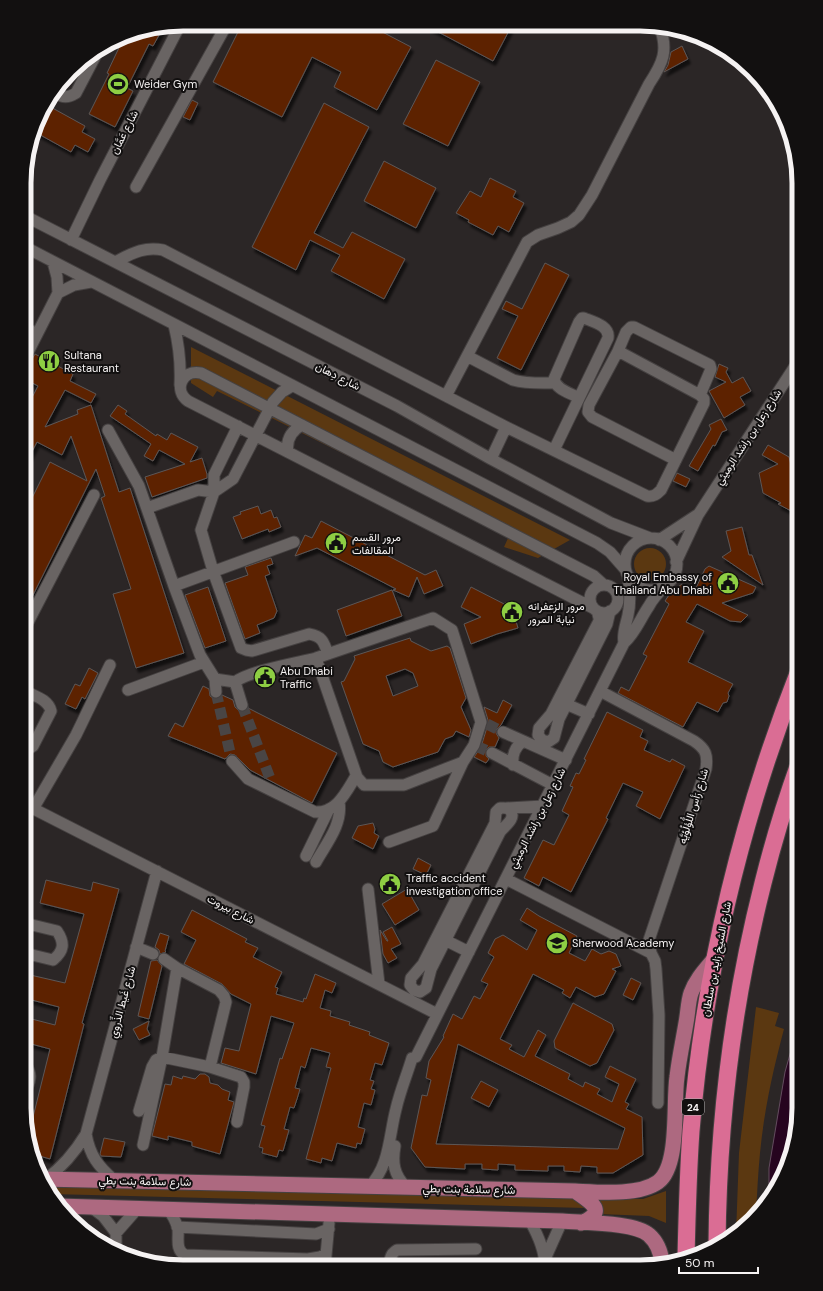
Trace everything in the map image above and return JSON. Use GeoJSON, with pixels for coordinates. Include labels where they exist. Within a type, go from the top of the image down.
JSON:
{"type":"FeatureCollection","features":[{"type":"Feature","properties":{"kind":"highway","name":"شارع الشيخ زايد بن سلطان"},"geometry":{"type":"LineString","coordinates":[[686,1253],[691,1131],[699,1056],[715,958],[734,872],[749,816],[771,746],[792,690]]}},
{"type":"Feature","properties":{"kind":"highway"},"geometry":{"type":"LineString","coordinates":[[718,1238],[722,1133],[729,1059],[753,922],[769,859],[792,785]]}},
{"type":"Feature","properties":{"kind":"main road","name":"شارع سلامة بنت بطي"},"geometry":{"type":"LineString","coordinates":[[49,1179],[575,1192],[639,1190],[659,1182],[669,1167],[672,1156],[677,1078],[691,994],[698,980],[715,958]]}},
{"type":"Feature","properties":{"kind":"main road"},"geometry":{"type":"LineString","coordinates":[[575,1192],[593,1204],[595,1210],[595,1214],[592,1217],[581,1223]]}},
{"type":"Feature","properties":{"kind":"main road"},"geometry":{"type":"LineString","coordinates":[[68,1206],[138,1208],[329,1222],[562,1221],[612,1225],[642,1231],[649,1235],[655,1243],[662,1259]]}},
{"type":"Feature","properties":{"kind":"street","name":"شارع عَمَّان"},"geometry":{"type":"LineString","coordinates":[[71,240],[100,180],[177,31]]}},
{"type":"Feature","properties":{"kind":"street"},"geometry":{"type":"LineString","coordinates":[[136,187],[223,31]]}},
{"type":"Feature","properties":{"kind":"street"},"geometry":{"type":"LineString","coordinates":[[446,396],[527,242],[538,235],[571,222],[579,216],[592,195],[649,84],[658,71],[665,47],[662,33]]}},
{"type":"Feature","properties":{"kind":"street"},"geometry":{"type":"LineString","coordinates":[[59,95],[66,97],[76,93],[93,61]]}},
{"type":"Feature","properties":{"kind":"street","name":"شارع دِهان"},"geometry":{"type":"LineString","coordinates":[[31,219],[397,406],[491,459],[611,523],[655,539]]}},
{"type":"Feature","properties":{"kind":"street"},"geometry":{"type":"LineString","coordinates":[[115,262],[143,249],[156,248],[163,250],[506,427],[647,496],[652,497],[661,490],[704,404],[704,399],[700,395],[618,351]]}},
{"type":"Feature","properties":{"kind":"street"},"geometry":{"type":"LineString","coordinates":[[31,250],[597,543],[610,552],[634,584],[641,588],[649,590],[665,586],[674,575],[676,569],[675,555],[666,543],[655,539],[641,540],[634,544],[628,551],[625,560],[627,573]]}},
{"type":"Feature","properties":{"kind":"street"},"geometry":{"type":"LineString","coordinates":[[31,346],[58,293],[57,277],[53,262]]}},
{"type":"Feature","properties":{"kind":"street"},"geometry":{"type":"LineString","coordinates":[[58,293],[74,286],[91,282]]}},
{"type":"Feature","properties":{"kind":"street"},"geometry":{"type":"LineString","coordinates":[[554,450],[608,338],[608,332],[604,327],[582,318],[555,375],[555,383]]}},
{"type":"Feature","properties":{"kind":"street"},"geometry":{"type":"LineString","coordinates":[[174,325],[181,361],[180,385],[182,395],[188,401],[595,609],[606,613],[614,608],[618,598],[613,589],[604,585],[594,576],[201,373],[188,374],[184,377],[180,385]]}},
{"type":"Feature","properties":{"kind":"street"},"geometry":{"type":"LineString","coordinates":[[676,460],[592,417],[588,412],[589,405],[618,351],[626,332],[631,327],[634,327],[708,364],[711,367],[711,370],[700,395]]}},
{"type":"Feature","properties":{"kind":"street"},"geometry":{"type":"LineString","coordinates":[[31,331],[37,334]]}},
{"type":"Feature","properties":{"kind":"street"},"geometry":{"type":"LineString","coordinates":[[467,356],[513,380],[526,383],[555,383],[560,388],[579,398]]}},
{"type":"Feature","properties":{"kind":"street","name":"شارع زعل بن راشد الرميثي"},"geometry":{"type":"LineString","coordinates":[[676,562],[698,515],[792,371]]}},
{"type":"Feature","properties":{"kind":"street"},"geometry":{"type":"LineString","coordinates":[[146,508],[198,490],[214,492],[233,479],[278,396],[292,386]]}},
{"type":"Feature","properties":{"kind":"street"},"geometry":{"type":"LineString","coordinates":[[288,452],[287,447],[290,436],[302,425]]}},
{"type":"Feature","properties":{"kind":"street"},"geometry":{"type":"LineString","coordinates":[[238,426],[214,475],[214,492],[201,530],[213,571],[241,648],[252,652],[309,634],[317,635],[324,642],[328,654]]}},
{"type":"Feature","properties":{"kind":"street"},"geometry":{"type":"LineString","coordinates":[[491,459],[506,427]]}},
{"type":"Feature","properties":{"kind":"street"},"geometry":{"type":"LineString","coordinates":[[108,430],[139,486],[174,586],[204,662],[215,679],[216,692]]}},
{"type":"Feature","properties":{"kind":"street"},"geometry":{"type":"LineString","coordinates":[[31,616],[94,495]]}},
{"type":"Feature","properties":{"kind":"street","name":"شارع زعل بن راشد الرميثي"},"geometry":{"type":"LineString","coordinates":[[655,539],[698,515]]}},
{"type":"Feature","properties":{"kind":"street"},"geometry":{"type":"LineString","coordinates":[[174,586],[294,542]]}},
{"type":"Feature","properties":{"kind":"street","name":"شارع زعل بن راشد الرميثي"},"geometry":{"type":"LineString","coordinates":[[624,643],[624,630],[628,615],[630,596],[627,573]]}},
{"type":"Feature","properties":{"kind":"street"},"geometry":{"type":"LineString","coordinates":[[604,585],[599,586],[592,593],[590,598],[599,614],[598,621],[551,714],[539,728],[538,735],[542,740],[548,742],[554,738],[559,719],[607,624],[610,611]]}},
{"type":"Feature","properties":{"kind":"street","name":"شارع زعل بن راشد الرميثي"},"geometry":{"type":"LineString","coordinates":[[369,1187],[375,1182],[382,1169],[403,1083],[412,1058],[416,1057],[624,643],[636,630],[656,595],[665,586]]}},
{"type":"Feature","properties":{"kind":"street"},"geometry":{"type":"LineString","coordinates":[[215,679],[235,682],[240,678],[316,658],[433,618],[452,630],[484,723],[475,745],[463,762],[433,826],[389,842]]}},
{"type":"Feature","properties":{"kind":"street"},"geometry":{"type":"LineString","coordinates":[[316,658],[356,776],[364,785],[404,785],[463,762]]}},
{"type":"Feature","properties":{"kind":"street"},"geometry":{"type":"LineString","coordinates":[[128,690],[204,662]]}},
{"type":"Feature","properties":{"kind":"street"},"geometry":{"type":"LineString","coordinates":[[31,804],[76,735],[110,665]]}},
{"type":"Feature","properties":{"kind":"street"},"geometry":{"type":"LineString","coordinates":[[235,682],[242,705]]}},
{"type":"Feature","properties":{"kind":"street","name":"شارع رَأس اللُّؤلُؤيَّه"},"geometry":{"type":"LineString","coordinates":[[600,691],[694,741],[701,746],[706,753],[707,760],[706,769],[650,940],[651,953],[655,961],[656,969],[659,1015],[658,1103]]}},
{"type":"Feature","properties":{"kind":"street"},"geometry":{"type":"LineString","coordinates":[[31,694],[47,702],[51,711],[33,746],[31,747]]}},
{"type":"Feature","properties":{"kind":"street"},"geometry":{"type":"LineString","coordinates":[[566,704],[589,714]]}},
{"type":"Feature","properties":{"kind":"street"},"geometry":{"type":"LineString","coordinates":[[503,732],[566,760]]}},
{"type":"Feature","properties":{"kind":"street"},"geometry":{"type":"LineString","coordinates":[[513,765],[513,754],[523,741]]}},
{"type":"Feature","properties":{"kind":"street"},"geometry":{"type":"LineString","coordinates":[[492,753],[553,785]]}},
{"type":"Feature","properties":{"kind":"street"},"geometry":{"type":"LineString","coordinates":[[232,761],[248,779],[272,786],[315,812],[328,810],[339,802],[356,776]]}},
{"type":"Feature","properties":{"kind":"street"},"geometry":{"type":"LineString","coordinates":[[316,862],[338,823],[340,813],[339,802]]}},
{"type":"Feature","properties":{"kind":"street"},"geometry":{"type":"LineString","coordinates":[[507,808],[511,812],[512,818],[500,832],[445,940],[431,969],[426,988],[420,992],[414,990],[410,985],[411,978],[423,964],[490,834],[495,823],[496,812],[500,808],[543,806]]}},
{"type":"Feature","properties":{"kind":"street","name":"شارع بيروت"},"geometry":{"type":"LineString","coordinates":[[31,808],[437,1014]]}},
{"type":"Feature","properties":{"kind":"street"},"geometry":{"type":"LineString","coordinates":[[306,856],[328,810]]}},
{"type":"Feature","properties":{"kind":"street","name":"شارع غَيط الذِّروي"},"geometry":{"type":"LineString","coordinates":[[48,1177],[56,1172],[69,1159],[86,1134],[157,871]]}},
{"type":"Feature","properties":{"kind":"street"},"geometry":{"type":"LineString","coordinates":[[506,880],[651,953]]}},
{"type":"Feature","properties":{"kind":"street"},"geometry":{"type":"LineString","coordinates":[[368,889],[378,984]]}},
{"type":"Feature","properties":{"kind":"street"},"geometry":{"type":"LineString","coordinates":[[31,925],[57,931],[62,939],[62,947],[59,955],[53,960],[31,955]]}},
{"type":"Feature","properties":{"kind":"street"},"geometry":{"type":"LineString","coordinates":[[445,940],[469,952]]}},
{"type":"Feature","properties":{"kind":"street"},"geometry":{"type":"LineString","coordinates":[[136,947],[153,954]]}},
{"type":"Feature","properties":{"kind":"street"},"geometry":{"type":"LineString","coordinates":[[164,959],[177,968],[219,990],[224,996],[226,1002],[210,1067]]}},
{"type":"Feature","properties":{"kind":"street"},"geometry":{"type":"LineString","coordinates":[[144,1145],[162,1057],[177,968]]}},
{"type":"Feature","properties":{"kind":"street"},"geometry":{"type":"LineString","coordinates":[[139,1111],[152,1068],[156,1060],[162,1057],[210,1067],[241,1077],[244,1082],[244,1087],[237,1122]]}},
{"type":"Feature","properties":{"kind":"street","name":"شارع زعل بن راشد الرميثي"},"geometry":{"type":"LineString","coordinates":[[406,1187],[398,1178],[393,1163],[393,1156],[404,1109],[419,1061],[418,1057],[416,1057]]}},
{"type":"Feature","properties":{"kind":"street"},"geometry":{"type":"LineString","coordinates":[[86,1134],[92,1154],[96,1161],[114,1180]]}},
{"type":"Feature","properties":{"kind":"street"},"geometry":{"type":"LineString","coordinates":[[91,1207],[103,1216],[116,1233],[116,1244]]}},
{"type":"Feature","properties":{"kind":"street"},"geometry":{"type":"LineString","coordinates":[[116,1233],[138,1208]]}},
{"type":"Feature","properties":{"kind":"street"},"geometry":{"type":"LineString","coordinates":[[168,1210],[174,1218],[177,1228],[178,1248],[185,1255],[308,1259],[320,1257],[326,1254]]}},
{"type":"Feature","properties":{"kind":"street"},"geometry":{"type":"LineString","coordinates":[[530,1221],[542,1245],[544,1260]]}},
{"type":"Feature","properties":{"kind":"street"},"geometry":{"type":"LineString","coordinates":[[546,1260],[562,1221]]}},
{"type":"Feature","properties":{"kind":"street"},"geometry":{"type":"LineString","coordinates":[[177,1228],[316,1234],[329,1222]]}},
{"type":"Feature","properties":{"kind":"street"},"geometry":{"type":"LineString","coordinates":[[326,1260],[329,1222]]}},
{"type":"Feature","properties":{"kind":"street"},"geometry":{"type":"LineString","coordinates":[[390,1260],[390,1257],[397,1250],[476,1249]]}},
{"type":"Feature","properties":{"kind":"shaded area"},"geometry":{"type":"Polygon","coordinates":[[[191,347],[570,540],[538,558],[504,547],[509,536],[217,391],[213,397],[191,383],[191,347]]]}},
{"type":"Feature","properties":{"kind":"shaded area"},"geometry":{"type":"Polygon","coordinates":[[[647,548],[653,548],[663,555],[666,564],[665,570],[659,577],[653,580],[647,580],[637,573],[634,567],[634,561],[641,551],[647,548]]]}},
{"type":"Feature","properties":{"kind":"shaded area"},"geometry":{"type":"Polygon","coordinates":[[[756,1007],[779,1013],[775,1026],[784,1029],[766,1106],[759,1161],[757,1205],[736,1225],[739,1153],[756,1007]]]}},
{"type":"Feature","properties":{"kind":"shaded area"},"geometry":{"type":"Polygon","coordinates":[[[792,1047],[791,1128],[784,1157],[769,1188],[769,1168],[785,1072],[792,1047]]]}},
{"type":"Feature","properties":{"kind":"shaded area"},"geometry":{"type":"Polygon","coordinates":[[[51,1183],[579,1199],[586,1208],[58,1194],[51,1183]]]}},
{"type":"Feature","properties":{"kind":"shaded area"},"geometry":{"type":"Polygon","coordinates":[[[666,1191],[666,1223],[649,1216],[599,1214],[602,1205],[599,1199],[643,1199],[666,1191]]]}},
{"type":"Feature","properties":{"kind":"building"},"geometry":{"type":"Polygon","coordinates":[[[238,31],[380,31],[411,47],[377,110],[334,87],[341,72],[312,57],[282,117],[213,82],[238,31]]]}},
{"type":"Feature","properties":{"kind":"building"},"geometry":{"type":"Polygon","coordinates":[[[436,31],[509,31],[493,61],[436,31]]]}},
{"type":"Feature","properties":{"kind":"building"},"geometry":{"type":"Polygon","coordinates":[[[160,33],[153,46],[149,44],[127,88],[133,91],[115,127],[89,114],[109,74],[107,73],[120,45],[134,39],[160,33]]]}},
{"type":"Feature","properties":{"kind":"building"},"geometry":{"type":"Polygon","coordinates":[[[682,46],[688,59],[664,72],[668,65],[671,52],[682,46]]]}},
{"type":"Feature","properties":{"kind":"building"},"geometry":{"type":"Polygon","coordinates":[[[436,60],[480,82],[448,146],[403,124],[436,60]]]}},
{"type":"Feature","properties":{"kind":"building"},"geometry":{"type":"Polygon","coordinates":[[[192,100],[198,103],[190,120],[183,117],[192,100]]]}},
{"type":"Feature","properties":{"kind":"building"},"geometry":{"type":"Polygon","coordinates":[[[324,103],[369,127],[314,233],[343,248],[352,232],[405,259],[384,299],[331,271],[340,255],[310,240],[296,270],[252,247],[324,103]]]}},
{"type":"Feature","properties":{"kind":"building"},"geometry":{"type":"Polygon","coordinates":[[[51,107],[85,126],[82,132],[95,139],[88,152],[75,145],[71,152],[39,134],[51,107]]]}},
{"type":"Feature","properties":{"kind":"building"},"geometry":{"type":"Polygon","coordinates":[[[384,161],[436,188],[416,228],[364,201],[384,161]]]}},
{"type":"Feature","properties":{"kind":"building"},"geometry":{"type":"Polygon","coordinates":[[[490,178],[516,191],[513,197],[524,203],[509,232],[498,226],[493,235],[468,222],[469,220],[456,213],[470,191],[481,197],[490,178]]]}},
{"type":"Feature","properties":{"kind":"building"},"geometry":{"type":"Polygon","coordinates":[[[545,263],[569,275],[521,370],[497,358],[518,316],[502,309],[506,301],[522,309],[545,263]]]}},
{"type":"Feature","properties":{"kind":"building"},"geometry":{"type":"Polygon","coordinates":[[[35,354],[73,374],[70,381],[96,394],[91,403],[65,390],[45,427],[78,414],[77,410],[91,405],[119,492],[130,488],[184,653],[136,668],[113,594],[131,589],[101,498],[105,496],[96,469],[31,599],[31,500],[50,462],[87,481],[71,436],[62,455],[37,442],[31,454],[31,399],[38,386],[31,382],[31,361],[35,354]]]}},
{"type":"Feature","properties":{"kind":"building"},"geometry":{"type":"Polygon","coordinates":[[[719,364],[728,368],[726,372],[732,383],[743,377],[751,391],[740,397],[745,405],[724,418],[709,391],[726,382],[715,377],[719,364]]]}},
{"type":"Feature","properties":{"kind":"building"},"geometry":{"type":"Polygon","coordinates":[[[118,405],[127,411],[125,414],[156,436],[157,434],[167,440],[171,433],[198,447],[190,462],[202,458],[207,478],[152,497],[145,477],[185,464],[159,450],[153,461],[144,456],[151,444],[110,416],[118,405]]]}},
{"type":"Feature","properties":{"kind":"building"},"geometry":{"type":"Polygon","coordinates":[[[721,419],[727,430],[722,432],[715,446],[713,445],[698,471],[689,466],[711,429],[709,425],[721,419]]]}},
{"type":"Feature","properties":{"kind":"building"},"geometry":{"type":"Polygon","coordinates":[[[768,445],[789,457],[792,469],[792,511],[778,504],[781,503],[763,493],[759,473],[778,464],[762,455],[768,445]]]}},
{"type":"Feature","properties":{"kind":"building"},"geometry":{"type":"Polygon","coordinates":[[[677,473],[690,479],[686,487],[673,481],[677,473]]]}},
{"type":"Feature","properties":{"kind":"building"},"geometry":{"type":"Polygon","coordinates":[[[258,506],[261,514],[271,510],[274,518],[277,517],[281,527],[269,532],[268,529],[242,539],[233,517],[241,514],[240,512],[258,506]]]}},
{"type":"Feature","properties":{"kind":"building"},"geometry":{"type":"Polygon","coordinates":[[[321,521],[425,575],[436,570],[443,586],[424,594],[417,577],[409,597],[393,590],[396,589],[317,548],[295,556],[305,535],[312,538],[321,521]]]}},
{"type":"Feature","properties":{"kind":"building"},"geometry":{"type":"Polygon","coordinates":[[[742,527],[749,555],[752,555],[763,585],[722,557],[731,551],[726,531],[742,527]]]}},
{"type":"Feature","properties":{"kind":"building"},"geometry":{"type":"Polygon","coordinates":[[[271,558],[273,564],[267,566],[270,574],[265,576],[277,611],[274,618],[257,625],[260,633],[245,639],[225,583],[248,575],[245,567],[271,558]]]}},
{"type":"Feature","properties":{"kind":"building"},"geometry":{"type":"Polygon","coordinates":[[[709,566],[756,587],[753,593],[722,603],[748,615],[741,622],[730,621],[697,604],[686,622],[704,631],[688,662],[733,684],[728,693],[729,696],[727,702],[723,703],[718,712],[697,702],[683,727],[618,693],[621,687],[629,691],[647,656],[643,654],[669,604],[665,601],[671,592],[682,584],[694,592],[705,569],[709,566]]]}},
{"type":"Feature","properties":{"kind":"building"},"geometry":{"type":"Polygon","coordinates":[[[208,587],[226,641],[205,648],[185,595],[208,587]]]}},
{"type":"Feature","properties":{"kind":"building"},"geometry":{"type":"Polygon","coordinates":[[[471,587],[512,608],[518,628],[471,644],[464,624],[481,617],[461,607],[471,587]]]}},
{"type":"Feature","properties":{"kind":"building"},"geometry":{"type":"Polygon","coordinates":[[[392,590],[402,616],[346,636],[337,610],[392,590]]]}},
{"type":"Feature","properties":{"kind":"building"},"geometry":{"type":"Polygon","coordinates":[[[410,638],[411,641],[431,651],[447,646],[450,648],[466,698],[461,707],[471,730],[469,737],[456,731],[453,736],[445,739],[438,752],[393,767],[383,762],[379,751],[363,744],[341,682],[344,681],[355,659],[354,656],[410,638]],[[405,669],[386,676],[393,696],[418,686],[413,673],[405,669]]]}},
{"type":"Feature","properties":{"kind":"building"},"geometry":{"type":"Polygon","coordinates":[[[89,668],[98,673],[85,699],[82,697],[76,709],[65,704],[75,684],[80,686],[89,668]]]}},
{"type":"Feature","properties":{"kind":"building"},"geometry":{"type":"Polygon","coordinates":[[[203,686],[209,689],[210,696],[213,698],[217,699],[222,695],[233,700],[235,707],[240,712],[244,712],[248,708],[337,753],[312,803],[250,770],[235,755],[230,754],[225,759],[168,736],[175,723],[183,727],[203,686]]]}},
{"type":"Feature","properties":{"kind":"building"},"geometry":{"type":"Polygon","coordinates":[[[503,700],[512,705],[501,725],[496,730],[499,738],[495,747],[489,747],[486,750],[486,756],[489,759],[486,763],[474,757],[481,747],[488,724],[484,707],[497,713],[503,700]]]}},
{"type":"Feature","properties":{"kind":"building"},"geometry":{"type":"Polygon","coordinates":[[[607,712],[643,730],[640,737],[648,741],[644,750],[670,762],[672,759],[685,766],[660,819],[636,806],[643,792],[623,783],[606,818],[608,819],[571,892],[543,877],[539,886],[524,878],[543,840],[554,845],[569,815],[562,811],[573,787],[570,786],[576,773],[579,774],[586,760],[584,759],[607,712]]]}},
{"type":"Feature","properties":{"kind":"building"},"geometry":{"type":"Polygon","coordinates":[[[373,823],[375,829],[374,833],[379,836],[373,849],[352,838],[358,826],[373,823]]]}},
{"type":"Feature","properties":{"kind":"building"},"geometry":{"type":"Polygon","coordinates":[[[418,858],[431,865],[426,875],[413,869],[418,858]]]}},
{"type":"Feature","properties":{"kind":"building"},"geometry":{"type":"Polygon","coordinates":[[[46,880],[91,891],[93,882],[119,889],[82,1023],[84,1024],[50,1159],[39,1156],[32,1123],[50,1049],[31,1044],[31,1019],[55,1025],[59,1007],[31,1000],[31,975],[65,983],[84,914],[40,903],[46,880]]]}},
{"type":"Feature","properties":{"kind":"building"},"geometry":{"type":"Polygon","coordinates":[[[407,889],[419,910],[395,925],[382,904],[407,889]]]}},
{"type":"Feature","properties":{"kind":"building"},"geometry":{"type":"Polygon","coordinates":[[[527,908],[577,936],[569,953],[585,961],[592,949],[601,954],[609,951],[616,954],[621,966],[612,969],[616,971],[604,994],[595,997],[576,987],[570,998],[562,993],[564,990],[533,974],[500,1039],[512,1045],[509,1049],[524,1057],[538,1030],[546,1035],[535,1056],[570,1074],[568,1079],[583,1087],[585,1082],[600,1089],[597,1094],[612,1102],[619,1084],[605,1077],[610,1066],[636,1079],[625,1102],[629,1104],[626,1109],[642,1117],[643,1155],[613,1173],[597,1173],[597,1167],[581,1166],[580,1172],[564,1171],[564,1166],[548,1166],[548,1171],[515,1170],[515,1165],[498,1164],[498,1170],[482,1169],[482,1164],[465,1164],[465,1169],[425,1167],[411,1148],[422,1095],[427,1096],[431,1080],[426,1078],[429,1061],[444,1037],[443,1036],[453,1014],[462,1019],[474,996],[480,999],[488,984],[481,981],[494,957],[488,953],[495,939],[503,935],[527,950],[537,930],[520,920],[527,908]],[[458,1044],[436,1144],[618,1149],[625,1128],[458,1044]]]}},
{"type":"Feature","properties":{"kind":"building"},"geometry":{"type":"Polygon","coordinates":[[[192,910],[247,939],[245,942],[258,948],[253,957],[282,972],[275,987],[278,988],[276,994],[303,1002],[304,998],[306,999],[315,974],[336,983],[332,993],[325,990],[320,1008],[331,1011],[330,1016],[350,1022],[349,1025],[370,1032],[369,1035],[389,1043],[382,1065],[375,1063],[370,1080],[374,1081],[371,1089],[375,1090],[371,1105],[364,1103],[358,1127],[365,1129],[361,1144],[357,1143],[356,1148],[337,1143],[332,1161],[322,1158],[321,1163],[306,1159],[331,1068],[326,1067],[330,1053],[311,1048],[305,1068],[301,1066],[295,1088],[300,1089],[294,1108],[290,1107],[284,1129],[289,1130],[283,1151],[279,1150],[277,1157],[262,1153],[263,1148],[259,1147],[265,1126],[261,1125],[280,1058],[282,1059],[294,1023],[271,1016],[256,1074],[221,1063],[225,1048],[239,1051],[251,1004],[231,994],[222,984],[184,964],[196,940],[181,932],[192,910]]]}},
{"type":"Feature","properties":{"kind":"building"},"geometry":{"type":"Polygon","coordinates":[[[392,927],[401,944],[391,949],[397,958],[388,963],[383,954],[380,930],[388,941],[383,932],[392,927]]]}},
{"type":"Feature","properties":{"kind":"building"},"geometry":{"type":"Polygon","coordinates":[[[160,933],[169,936],[166,952],[160,954],[159,950],[155,947],[160,933]]]}},
{"type":"Feature","properties":{"kind":"building"},"geometry":{"type":"Polygon","coordinates":[[[157,960],[162,966],[149,1019],[138,1016],[151,961],[157,960]]]}},
{"type":"Feature","properties":{"kind":"building"},"geometry":{"type":"Polygon","coordinates":[[[631,978],[641,983],[633,1000],[623,995],[631,978]]]}},
{"type":"Feature","properties":{"kind":"building"},"geometry":{"type":"Polygon","coordinates":[[[573,1003],[612,1024],[614,1030],[597,1063],[590,1066],[555,1048],[554,1041],[573,1003]]]}},
{"type":"Feature","properties":{"kind":"building"},"geometry":{"type":"Polygon","coordinates":[[[149,1021],[147,1029],[150,1035],[139,1040],[133,1029],[149,1021]]]}},
{"type":"Feature","properties":{"kind":"building"},"geometry":{"type":"Polygon","coordinates":[[[200,1074],[205,1074],[209,1077],[210,1083],[218,1085],[222,1089],[230,1092],[228,1100],[234,1102],[220,1154],[192,1146],[192,1142],[168,1136],[168,1140],[152,1136],[165,1084],[171,1085],[173,1076],[182,1079],[183,1076],[195,1079],[200,1074]]]}},
{"type":"Feature","properties":{"kind":"building"},"geometry":{"type":"Polygon","coordinates":[[[481,1081],[498,1090],[489,1107],[471,1098],[481,1081]]]}},
{"type":"Feature","properties":{"kind":"building"},"geometry":{"type":"Polygon","coordinates":[[[104,1138],[125,1142],[121,1157],[101,1156],[100,1154],[104,1138]]]}},
{"type":"Feature","properties":{"kind":"tunnel"},"geometry":{"type":"LineString","coordinates":[[216,692],[232,761]]}},
{"type":"Feature","properties":{"kind":"tunnel"},"geometry":{"type":"LineString","coordinates":[[242,705],[271,781]]}},
{"type":"Feature","properties":{"kind":"tunnel"},"geometry":{"type":"LineString","coordinates":[[487,724],[503,732]]}},
{"type":"Feature","properties":{"kind":"tunnel"},"geometry":{"type":"LineString","coordinates":[[476,746],[492,753]]}},
{"type":"Feature","properties":{"kind":"place","name":"Weider Gym"},"geometry":{"type":"Point","coordinates":[118,84]}},
{"type":"Feature","properties":{"kind":"place","name":"Sultana Restaurant"},"geometry":{"type":"Point","coordinates":[49,361]}},
{"type":"Feature","properties":{"kind":"place","name":"مرور القسم المقالفات"},"geometry":{"type":"Point","coordinates":[336,543]}},
{"type":"Feature","properties":{"kind":"place","name":"Royal Embassy of Thailand Abu Dhabi"},"geometry":{"type":"Point","coordinates":[728,583]}},
{"type":"Feature","properties":{"kind":"place","name":"مرور الزعفرانه نيابة المرور"},"geometry":{"type":"Point","coordinates":[512,612]}},
{"type":"Feature","properties":{"kind":"place","name":"Abu Dhabi Traffic"},"geometry":{"type":"Point","coordinates":[265,677]}},
{"type":"Feature","properties":{"kind":"place","name":"Traffic accident investigation office"},"geometry":{"type":"Point","coordinates":[390,884]}},
{"type":"Feature","properties":{"kind":"place","name":"Sherwood Academy"},"geometry":{"type":"Point","coordinates":[557,943]}}]}
